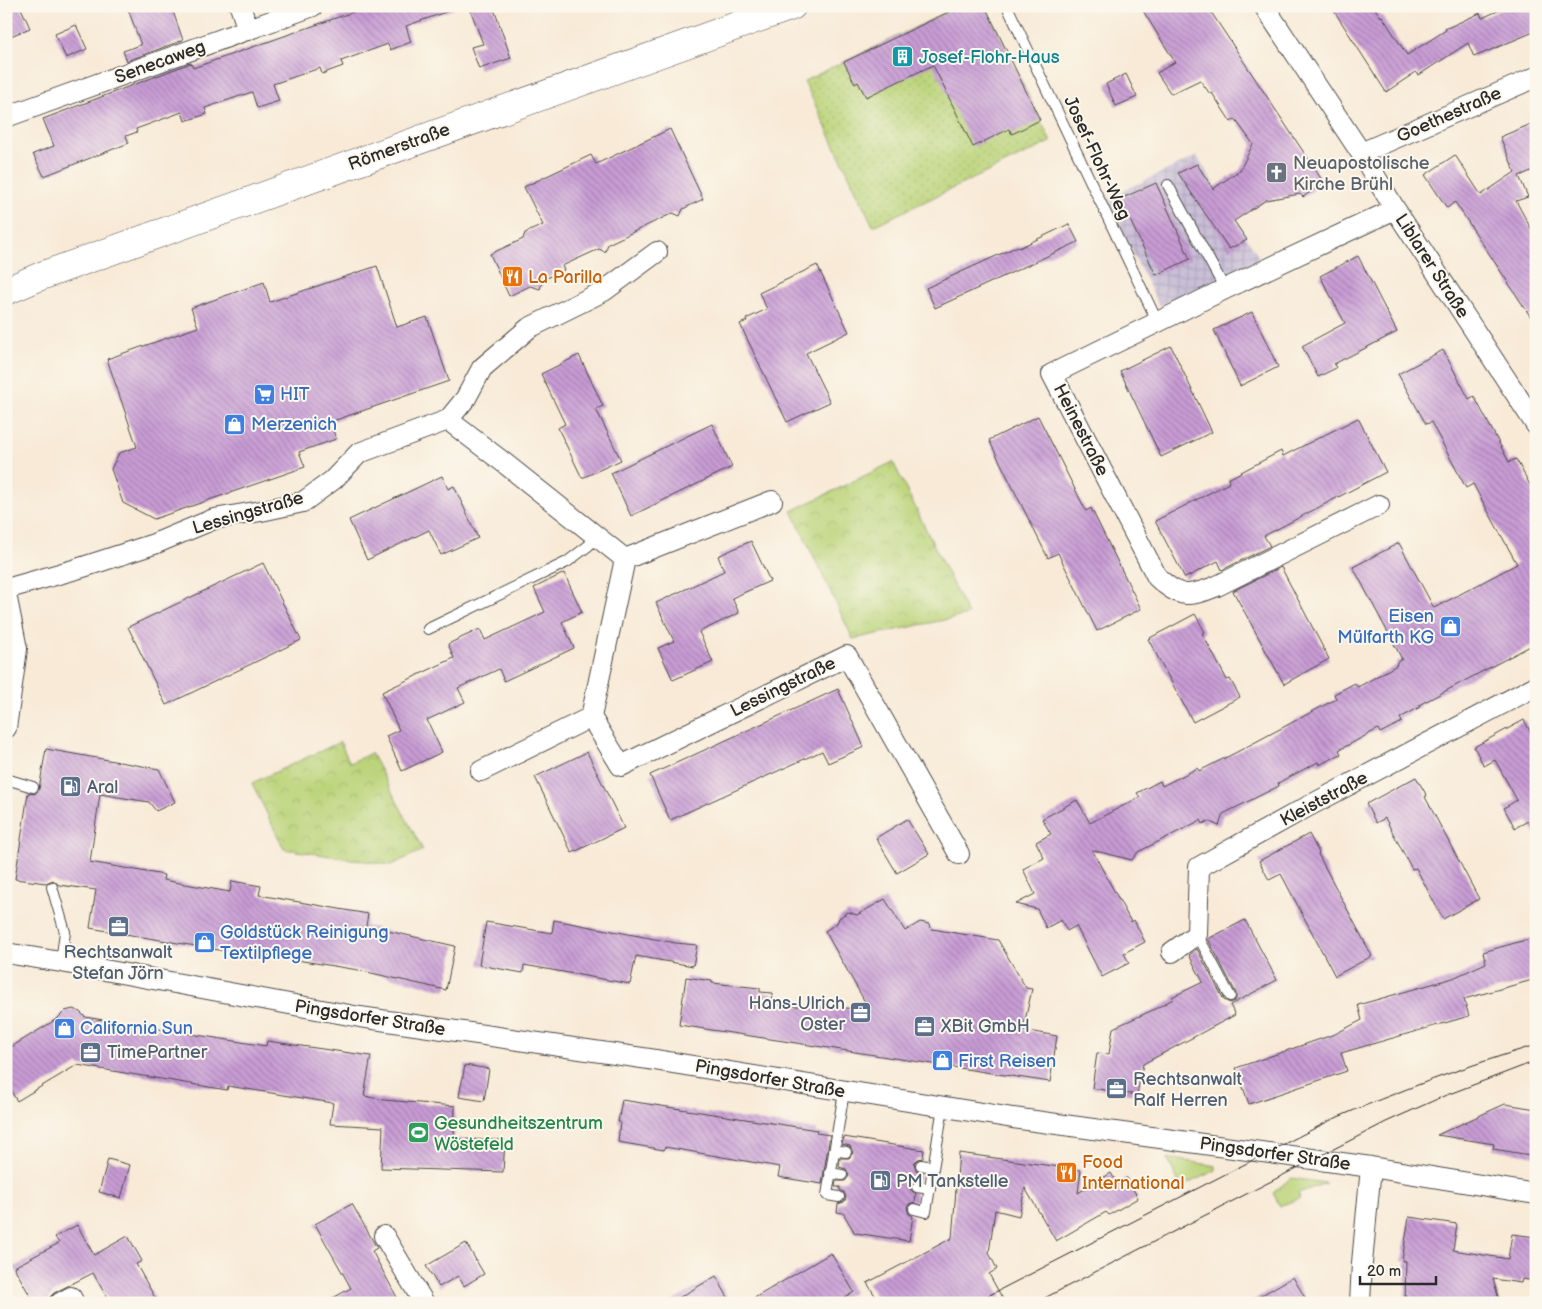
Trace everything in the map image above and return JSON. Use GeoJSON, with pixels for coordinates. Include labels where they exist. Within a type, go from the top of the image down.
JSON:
{"type":"FeatureCollection","features":[{"type":"Feature","properties":{"kind":"main road","name":"Römerstraße"},"geometry":{"type":"LineString","coordinates":[[6,291],[41,276],[792,6]]}},
{"type":"Feature","properties":{"kind":"main road"},"geometry":{"type":"LineString","coordinates":[[6,275],[41,276]]}},
{"type":"Feature","properties":{"kind":"main road"},"geometry":{"type":"LineString","coordinates":[[6,311],[41,276]]}},
{"type":"Feature","properties":{"kind":"street"},"geometry":{"type":"LineString","coordinates":[[240,6],[248,30]]}},
{"type":"Feature","properties":{"kind":"street","name":"Senecaweg"},"geometry":{"type":"LineString","coordinates":[[6,117],[313,6]]}},
{"type":"Feature","properties":{"kind":"street","name":"Liblarer Straße"},"geometry":{"type":"LineString","coordinates":[[1264,6],[1362,153],[1395,209],[1536,425]]}},
{"type":"Feature","properties":{"kind":"street","name":"Goethestraße"},"geometry":{"type":"LineString","coordinates":[[1362,153],[1536,76]]}},
{"type":"Feature","properties":{"kind":"street","name":"Heinestraße"},"geometry":{"type":"LineString","coordinates":[[1379,505],[1197,594],[1184,594],[1170,589],[1157,577],[1052,374],[1225,289],[1395,209]]}},
{"type":"Feature","properties":{"kind":"street"},"geometry":{"type":"LineString","coordinates":[[625,559],[448,420],[466,398],[482,368],[529,328],[604,291],[658,252]]}},
{"type":"Feature","properties":{"kind":"street","name":"Lessingstraße"},"geometry":{"type":"LineString","coordinates":[[6,589],[154,544],[214,519],[303,502],[333,480],[359,453],[448,420]]}},
{"type":"Feature","properties":{"kind":"street"},"geometry":{"type":"LineString","coordinates":[[625,559],[772,501]]}},
{"type":"Feature","properties":{"kind":"street"},"geometry":{"type":"LineString","coordinates":[[481,771],[591,717],[625,559]]}},
{"type":"Feature","properties":{"kind":"street"},"geometry":{"type":"LineString","coordinates":[[6,594],[17,649],[6,728]]}},
{"type":"Feature","properties":{"kind":"street","name":"Lessingstraße"},"geometry":{"type":"LineString","coordinates":[[591,717],[621,766],[847,656],[958,854]]}},
{"type":"Feature","properties":{"kind":"street","name":"Kleiststraße"},"geometry":{"type":"LineString","coordinates":[[1197,934],[1199,867],[1307,807],[1536,686]]}},
{"type":"Feature","properties":{"kind":"street"},"geometry":{"type":"LineString","coordinates":[[1172,952],[1197,934]]}},
{"type":"Feature","properties":{"kind":"street","name":"Pingsdorfer Straße"},"geometry":{"type":"LineString","coordinates":[[6,953],[360,1018],[649,1059],[1013,1118],[1371,1167],[1536,1194]]}},
{"type":"Feature","properties":{"kind":"street"},"geometry":{"type":"LineString","coordinates":[[1360,1303],[1371,1167]]}},
{"type":"Feature","properties":{"kind":"street"},"geometry":{"type":"LineString","coordinates":[[384,1236],[424,1303]]}},
{"type":"Feature","properties":{"kind":"street"},"geometry":{"type":"LineString","coordinates":[[60,1303],[71,1297],[74,1303]]}},
{"type":"Feature","properties":{"kind":"lane","name":"Josef-Flohr-Weg"},"geometry":{"type":"LineString","coordinates":[[1007,6],[1158,323]]}},
{"type":"Feature","properties":{"kind":"lane"},"geometry":{"type":"LineString","coordinates":[[1168,185],[1225,289]]}},
{"type":"Feature","properties":{"kind":"lane"},"geometry":{"type":"LineString","coordinates":[[428,629],[567,562],[597,537]]}},
{"type":"Feature","properties":{"kind":"lane"},"geometry":{"type":"LineString","coordinates":[[6,779],[33,787]]}},
{"type":"Feature","properties":{"kind":"lane"},"geometry":{"type":"LineString","coordinates":[[52,887],[65,932],[62,962]]}},
{"type":"Feature","properties":{"kind":"lane"},"geometry":{"type":"LineString","coordinates":[[1197,934],[1230,996]]}},
{"type":"Feature","properties":{"kind":"lane"},"geometry":{"type":"LineString","coordinates":[[839,1197],[826,1195],[844,1092]]}},
{"type":"Feature","properties":{"kind":"lane"},"geometry":{"type":"LineString","coordinates":[[914,1209],[926,1212],[943,1107]]}},
{"type":"Feature","properties":{"kind":"lane"},"geometry":{"type":"LineString","coordinates":[[834,1150],[846,1152]]}},
{"type":"Feature","properties":{"kind":"lane"},"geometry":{"type":"LineString","coordinates":[[921,1165],[933,1167]]}},
{"type":"Feature","properties":{"kind":"lane"},"geometry":{"type":"LineString","coordinates":[[830,1173],[842,1175]]}},
{"type":"Feature","properties":{"kind":"lane"},"geometry":{"type":"LineString","coordinates":[[917,1187],[930,1189]]}},
{"type":"Feature","properties":{"kind":"shaded area"},"geometry":{"type":"Polygon","coordinates":[[[1197,156],[1260,259],[1159,306],[1106,199],[1197,156]]]}},
{"type":"Feature","properties":{"kind":"green space"},"geometry":{"type":"Polygon","coordinates":[[[960,6],[985,6],[1051,142],[873,226],[804,81],[960,6]]]}},
{"type":"Feature","properties":{"kind":"green space"},"geometry":{"type":"Polygon","coordinates":[[[893,462],[968,615],[853,639],[792,511],[893,462]]]}},
{"type":"Feature","properties":{"kind":"green space"},"geometry":{"type":"Polygon","coordinates":[[[340,742],[350,763],[371,753],[423,850],[391,865],[284,849],[252,783],[340,742]]]}},
{"type":"Feature","properties":{"kind":"green space"},"geometry":{"type":"Polygon","coordinates":[[[1167,1158],[1216,1166],[1216,1170],[1181,1187],[1167,1158]]]}},
{"type":"Feature","properties":{"kind":"green space"},"geometry":{"type":"Polygon","coordinates":[[[1291,1178],[1326,1183],[1298,1193],[1300,1198],[1280,1206],[1273,1193],[1291,1178]]]}},
{"type":"Feature","properties":{"kind":"building"},"geometry":{"type":"Polygon","coordinates":[[[6,6],[20,6],[30,28],[6,38],[6,6]]]}},
{"type":"Feature","properties":{"kind":"building"},"geometry":{"type":"Polygon","coordinates":[[[127,6],[171,6],[183,40],[127,61],[123,51],[141,45],[127,6]]]}},
{"type":"Feature","properties":{"kind":"building"},"geometry":{"type":"Polygon","coordinates":[[[370,6],[453,6],[454,9],[406,26],[411,42],[390,50],[388,44],[341,61],[343,66],[322,74],[320,68],[273,84],[279,101],[257,108],[252,92],[205,108],[207,114],[185,121],[182,112],[136,129],[137,132],[126,136],[129,143],[44,176],[33,154],[54,146],[43,119],[191,63],[193,68],[370,6]]]}},
{"type":"Feature","properties":{"kind":"building"},"geometry":{"type":"Polygon","coordinates":[[[469,6],[493,6],[511,58],[479,69],[471,47],[483,44],[469,6]]]}},
{"type":"Feature","properties":{"kind":"building"},"geometry":{"type":"Polygon","coordinates":[[[961,6],[985,6],[1040,120],[1012,134],[1009,129],[973,147],[933,65],[866,97],[858,82],[855,84],[844,62],[961,6]]]}},
{"type":"Feature","properties":{"kind":"building"},"geometry":{"type":"Polygon","coordinates":[[[1140,6],[1207,6],[1324,183],[1303,197],[1300,194],[1266,200],[1234,221],[1247,240],[1229,249],[1178,173],[1197,164],[1213,189],[1240,170],[1253,144],[1235,119],[1231,122],[1212,93],[1210,94],[1200,80],[1171,94],[1157,73],[1175,62],[1140,6]]]}},
{"type":"Feature","properties":{"kind":"building"},"geometry":{"type":"Polygon","coordinates":[[[1331,6],[1373,6],[1382,16],[1407,55],[1445,29],[1480,13],[1482,18],[1509,6],[1536,6],[1536,31],[1474,57],[1468,43],[1419,75],[1416,72],[1386,92],[1331,6]]]}},
{"type":"Feature","properties":{"kind":"building"},"geometry":{"type":"Polygon","coordinates":[[[76,25],[87,49],[66,58],[55,34],[76,25]]]}},
{"type":"Feature","properties":{"kind":"building"},"geometry":{"type":"Polygon","coordinates":[[[1126,74],[1137,97],[1116,106],[1106,84],[1126,74]]]}},
{"type":"Feature","properties":{"kind":"building"},"geometry":{"type":"Polygon","coordinates":[[[1536,122],[1536,169],[1519,176],[1528,197],[1516,201],[1536,238],[1536,325],[1455,202],[1447,208],[1425,175],[1455,155],[1481,195],[1515,172],[1500,137],[1536,122]]]}},
{"type":"Feature","properties":{"kind":"building"},"geometry":{"type":"Polygon","coordinates":[[[670,129],[703,199],[683,209],[680,216],[673,213],[608,244],[605,252],[599,249],[562,266],[564,270],[543,280],[540,289],[530,286],[509,296],[490,254],[523,239],[525,233],[543,225],[524,187],[591,155],[596,164],[670,129]]]}},
{"type":"Feature","properties":{"kind":"building"},"geometry":{"type":"Polygon","coordinates":[[[1156,183],[1190,259],[1156,275],[1120,199],[1156,183]]]}},
{"type":"Feature","properties":{"kind":"building"},"geometry":{"type":"Polygon","coordinates":[[[1069,224],[1078,242],[935,308],[926,288],[1069,224]]]}},
{"type":"Feature","properties":{"kind":"building"},"geometry":{"type":"Polygon","coordinates":[[[1358,256],[1397,332],[1334,364],[1336,368],[1318,377],[1302,346],[1345,323],[1320,276],[1358,256]]]}},
{"type":"Feature","properties":{"kind":"building"},"geometry":{"type":"Polygon","coordinates":[[[817,265],[849,332],[806,353],[830,402],[787,422],[740,324],[767,309],[759,293],[817,265]]]}},
{"type":"Feature","properties":{"kind":"building","name":"HIT"},"geometry":{"type":"Polygon","coordinates":[[[377,266],[397,327],[427,317],[449,381],[330,422],[336,439],[299,452],[305,467],[154,519],[123,503],[111,469],[119,453],[137,447],[107,359],[198,327],[191,308],[264,282],[270,302],[377,266]]]}},
{"type":"Feature","properties":{"kind":"building"},"geometry":{"type":"Polygon","coordinates":[[[1252,312],[1278,367],[1240,386],[1214,330],[1252,312]]]}},
{"type":"Feature","properties":{"kind":"building"},"geometry":{"type":"Polygon","coordinates":[[[1171,346],[1212,432],[1161,457],[1120,371],[1171,346]]]}},
{"type":"Feature","properties":{"kind":"building"},"geometry":{"type":"Polygon","coordinates":[[[1443,350],[1469,399],[1474,396],[1509,462],[1516,459],[1536,496],[1536,643],[1419,705],[1420,707],[1400,718],[1402,722],[1380,733],[1378,729],[1339,750],[1341,754],[1319,765],[1318,762],[1278,783],[1279,786],[1223,814],[1219,826],[1208,821],[1203,824],[1201,820],[1138,852],[1132,860],[1092,850],[1131,922],[1134,920],[1145,942],[1124,953],[1129,963],[1102,977],[1076,926],[1067,931],[1061,920],[1046,928],[1037,909],[1016,904],[1035,894],[1023,869],[1044,858],[1036,842],[1051,834],[1042,819],[1077,800],[1090,823],[1140,797],[1137,793],[1160,781],[1162,786],[1198,768],[1199,771],[1336,699],[1334,694],[1355,683],[1358,687],[1397,665],[1396,663],[1402,659],[1353,567],[1399,543],[1434,608],[1517,564],[1473,484],[1466,488],[1431,422],[1426,424],[1398,374],[1443,350]]]}},
{"type":"Feature","properties":{"kind":"building"},"geometry":{"type":"Polygon","coordinates":[[[579,355],[603,406],[596,409],[621,460],[582,478],[558,428],[565,424],[541,374],[579,355]]]}},
{"type":"Feature","properties":{"kind":"building"},"geometry":{"type":"Polygon","coordinates":[[[1038,416],[1086,511],[1091,508],[1141,609],[1097,631],[1058,553],[1048,558],[989,440],[1038,416]]]}},
{"type":"Feature","properties":{"kind":"building"},"geometry":{"type":"Polygon","coordinates":[[[1358,418],[1386,472],[1264,536],[1270,546],[1222,570],[1218,561],[1185,578],[1155,521],[1229,483],[1228,479],[1281,451],[1283,456],[1358,418]]]}},
{"type":"Feature","properties":{"kind":"building"},"geometry":{"type":"Polygon","coordinates":[[[712,424],[732,467],[631,516],[611,473],[712,424]]]}},
{"type":"Feature","properties":{"kind":"building"},"geometry":{"type":"Polygon","coordinates":[[[442,476],[448,489],[454,486],[478,538],[441,555],[429,530],[367,560],[349,520],[442,476]]]}},
{"type":"Feature","properties":{"kind":"building"},"geometry":{"type":"Polygon","coordinates":[[[751,541],[770,581],[732,598],[739,613],[699,632],[713,662],[673,680],[658,648],[674,641],[656,603],[724,571],[718,556],[751,541]]]}},
{"type":"Feature","properties":{"kind":"building"},"geometry":{"type":"Polygon","coordinates":[[[263,563],[301,640],[166,705],[128,627],[263,563]]]}},
{"type":"Feature","properties":{"kind":"building"},"geometry":{"type":"Polygon","coordinates":[[[1281,567],[1329,659],[1284,684],[1233,591],[1281,567]]]}},
{"type":"Feature","properties":{"kind":"building"},"geometry":{"type":"Polygon","coordinates":[[[564,573],[582,612],[562,622],[574,648],[504,681],[499,669],[458,688],[465,702],[427,720],[442,752],[402,771],[386,736],[399,730],[382,692],[454,658],[448,644],[480,629],[485,640],[545,612],[534,588],[564,573]]]}},
{"type":"Feature","properties":{"kind":"building"},"geometry":{"type":"Polygon","coordinates":[[[1195,614],[1205,632],[1202,633],[1227,680],[1230,679],[1240,697],[1193,722],[1148,639],[1195,614]]]}},
{"type":"Feature","properties":{"kind":"building"},"geometry":{"type":"Polygon","coordinates":[[[838,689],[864,747],[828,763],[822,751],[670,820],[650,775],[838,689]]]}},
{"type":"Feature","properties":{"kind":"building"},"geometry":{"type":"Polygon","coordinates":[[[1524,720],[1536,742],[1536,835],[1528,821],[1515,828],[1504,808],[1517,800],[1495,760],[1484,766],[1474,747],[1524,720]]]}},
{"type":"Feature","properties":{"kind":"building"},"geometry":{"type":"Polygon","coordinates":[[[46,749],[159,769],[175,802],[156,811],[149,802],[100,794],[90,862],[164,875],[163,880],[230,892],[232,881],[261,886],[259,895],[368,914],[366,926],[455,946],[446,990],[358,970],[260,954],[260,957],[90,928],[96,890],[59,885],[53,880],[46,883],[15,879],[28,793],[35,794],[39,789],[46,749]]]}},
{"type":"Feature","properties":{"kind":"building"},"geometry":{"type":"Polygon","coordinates":[[[587,752],[624,828],[572,853],[535,777],[587,752]]]}},
{"type":"Feature","properties":{"kind":"building"},"geometry":{"type":"Polygon","coordinates":[[[1416,777],[1479,899],[1443,919],[1416,868],[1412,869],[1385,818],[1376,823],[1366,804],[1416,777]]]}},
{"type":"Feature","properties":{"kind":"building"},"geometry":{"type":"Polygon","coordinates":[[[907,819],[929,854],[897,873],[876,838],[907,819]]]}},
{"type":"Feature","properties":{"kind":"building"},"geometry":{"type":"Polygon","coordinates":[[[1309,834],[1372,956],[1335,976],[1281,874],[1269,880],[1259,861],[1309,834]]]}},
{"type":"Feature","properties":{"kind":"building"},"geometry":{"type":"Polygon","coordinates":[[[885,899],[905,931],[920,922],[929,924],[932,929],[998,940],[1026,988],[1032,989],[1023,1030],[1057,1036],[1050,1082],[679,1025],[686,977],[712,981],[712,983],[760,988],[760,992],[773,993],[772,1005],[869,1009],[825,931],[848,912],[857,915],[885,899]]]}},
{"type":"Feature","properties":{"kind":"building"},"geometry":{"type":"Polygon","coordinates":[[[554,920],[676,943],[697,945],[693,966],[636,956],[630,984],[524,965],[523,973],[479,965],[486,922],[552,933],[554,920]]]}},
{"type":"Feature","properties":{"kind":"building"},"geometry":{"type":"Polygon","coordinates":[[[1245,920],[1277,980],[1230,1005],[1235,1015],[1143,1064],[1137,1095],[1092,1088],[1097,1053],[1109,1054],[1113,1028],[1153,1010],[1173,999],[1172,997],[1203,982],[1189,955],[1197,949],[1224,1000],[1230,1003],[1236,1000],[1236,993],[1208,939],[1245,920]]]}},
{"type":"Feature","properties":{"kind":"building"},"geometry":{"type":"Polygon","coordinates":[[[1536,937],[1536,979],[1464,999],[1469,1016],[1341,1053],[1347,1071],[1249,1104],[1236,1068],[1335,1034],[1362,1020],[1358,1005],[1453,978],[1486,963],[1483,952],[1536,937]]]}},
{"type":"Feature","properties":{"kind":"building"},"geometry":{"type":"Polygon","coordinates":[[[73,1009],[85,1017],[266,1046],[267,1041],[371,1056],[364,1096],[384,1100],[455,1106],[454,1139],[505,1140],[503,1172],[381,1168],[383,1127],[330,1124],[333,1103],[228,1086],[227,1090],[77,1065],[17,1101],[6,1083],[6,1050],[57,1019],[65,1011],[73,1009]]]}},
{"type":"Feature","properties":{"kind":"building"},"geometry":{"type":"Polygon","coordinates":[[[465,1065],[489,1069],[484,1101],[459,1097],[465,1065]]]}},
{"type":"Feature","properties":{"kind":"building"},"geometry":{"type":"Polygon","coordinates":[[[622,1100],[817,1130],[816,1133],[830,1135],[822,1184],[778,1177],[780,1167],[665,1147],[664,1150],[618,1142],[620,1122],[618,1122],[622,1100]]]}},
{"type":"Feature","properties":{"kind":"building"},"geometry":{"type":"Polygon","coordinates":[[[1505,1104],[1536,1109],[1536,1156],[1493,1149],[1494,1144],[1437,1135],[1505,1104]]]}},
{"type":"Feature","properties":{"kind":"building","name":"PM Tankstelle"},"geometry":{"type":"Polygon","coordinates":[[[844,1137],[924,1150],[923,1158],[918,1159],[914,1163],[916,1170],[920,1172],[919,1180],[914,1181],[910,1185],[911,1190],[916,1194],[915,1202],[909,1204],[907,1208],[909,1214],[913,1216],[909,1241],[855,1233],[843,1213],[837,1212],[838,1204],[844,1202],[846,1198],[840,1187],[835,1187],[836,1181],[845,1181],[849,1176],[846,1169],[839,1167],[840,1158],[849,1158],[853,1153],[850,1146],[842,1144],[844,1137]]]}},
{"type":"Feature","properties":{"kind":"building"},"geometry":{"type":"Polygon","coordinates":[[[959,1153],[1081,1170],[1078,1193],[1111,1173],[1117,1183],[1127,1178],[1138,1198],[1109,1215],[1106,1212],[1056,1241],[1025,1188],[1019,1216],[995,1210],[989,1253],[997,1269],[989,1274],[1005,1303],[880,1303],[867,1283],[952,1238],[959,1153]]]}},
{"type":"Feature","properties":{"kind":"building"},"geometry":{"type":"Polygon","coordinates":[[[108,1159],[130,1165],[121,1198],[99,1192],[108,1159]]]}},
{"type":"Feature","properties":{"kind":"building"},"geometry":{"type":"Polygon","coordinates":[[[352,1204],[377,1248],[372,1251],[400,1303],[324,1303],[351,1288],[315,1224],[352,1204]]]}},
{"type":"Feature","properties":{"kind":"building"},"geometry":{"type":"Polygon","coordinates":[[[1409,1217],[1457,1224],[1453,1250],[1508,1259],[1512,1234],[1536,1237],[1536,1281],[1522,1279],[1521,1283],[1493,1279],[1500,1303],[1405,1303],[1406,1261],[1402,1261],[1409,1217]]]}},
{"type":"Feature","properties":{"kind":"building"},"geometry":{"type":"Polygon","coordinates":[[[77,1225],[94,1255],[128,1236],[142,1261],[136,1264],[158,1303],[110,1303],[93,1273],[54,1293],[48,1303],[34,1303],[14,1267],[59,1243],[55,1237],[77,1225]]]}},
{"type":"Feature","properties":{"kind":"building"},"geometry":{"type":"Polygon","coordinates":[[[466,1243],[484,1274],[464,1286],[458,1276],[439,1287],[426,1266],[466,1243]]]}},
{"type":"Feature","properties":{"kind":"building"},"geometry":{"type":"Polygon","coordinates":[[[831,1253],[854,1292],[836,1303],[746,1303],[831,1253]]]}},
{"type":"Feature","properties":{"kind":"building"},"geometry":{"type":"Polygon","coordinates":[[[716,1276],[731,1303],[670,1303],[716,1276]]]}},
{"type":"Feature","properties":{"kind":"building"},"geometry":{"type":"Polygon","coordinates":[[[1293,1277],[1308,1303],[1248,1303],[1293,1277]]]}},
{"type":"Feature","properties":{"kind":"tram line"},"geometry":{"type":"LineString","coordinates":[[974,1303],[1331,1120],[1432,1080],[1536,1045]]}},
{"type":"Feature","properties":{"kind":"tram line"},"geometry":{"type":"LineString","coordinates":[[1035,1303],[1386,1122],[1444,1096],[1536,1061]]}},
{"type":"Feature","properties":{"kind":"place","name":"Josef-Flohr-Haus"},"geometry":{"type":"Point","coordinates":[903,57]}},
{"type":"Feature","properties":{"kind":"place","name":"Neuapostolische Kirche Brühl"},"geometry":{"type":"Point","coordinates":[1277,173]}},
{"type":"Feature","properties":{"kind":"place","name":"La Parilla"},"geometry":{"type":"Point","coordinates":[512,277]}},
{"type":"Feature","properties":{"kind":"place","name":"HIT"},"geometry":{"type":"Point","coordinates":[264,394]}},
{"type":"Feature","properties":{"kind":"place","name":"Merzenich"},"geometry":{"type":"Point","coordinates":[235,424]}},
{"type":"Feature","properties":{"kind":"place","name":"Eisen Mülfarth KG"},"geometry":{"type":"Point","coordinates":[1450,626]}},
{"type":"Feature","properties":{"kind":"place","name":"Aral"},"geometry":{"type":"Point","coordinates":[71,787]}},
{"type":"Feature","properties":{"kind":"place","name":"Rechtsanwalt Stefan Jörn"},"geometry":{"type":"Point","coordinates":[118,927]}},
{"type":"Feature","properties":{"kind":"place","name":"Goldstück Reinigung Textilpflege"},"geometry":{"type":"Point","coordinates":[204,942]}},
{"type":"Feature","properties":{"kind":"place","name":"Hans-Ulrich Oster"},"geometry":{"type":"Point","coordinates":[861,1013]}},
{"type":"Feature","properties":{"kind":"place","name":"XBit GmbH"},"geometry":{"type":"Point","coordinates":[925,1026]}},
{"type":"Feature","properties":{"kind":"place","name":"California Sun"},"geometry":{"type":"Point","coordinates":[64,1028]}},
{"type":"Feature","properties":{"kind":"place","name":"TimePartner"},"geometry":{"type":"Point","coordinates":[91,1052]}},
{"type":"Feature","properties":{"kind":"place","name":"First Reisen"},"geometry":{"type":"Point","coordinates":[942,1061]}},
{"type":"Feature","properties":{"kind":"place","name":"Rechtsanwalt Ralf Herren"},"geometry":{"type":"Point","coordinates":[1117,1089]}},
{"type":"Feature","properties":{"kind":"place","name":"Gesundheitszentrum Wöstefeld"},"geometry":{"type":"Point","coordinates":[418,1133]}},
{"type":"Feature","properties":{"kind":"place","name":"Food International"},"geometry":{"type":"Point","coordinates":[1066,1172]}},
{"type":"Feature","properties":{"kind":"place","name":"PM Tankstelle"},"geometry":{"type":"Point","coordinates":[880,1181]}}]}
